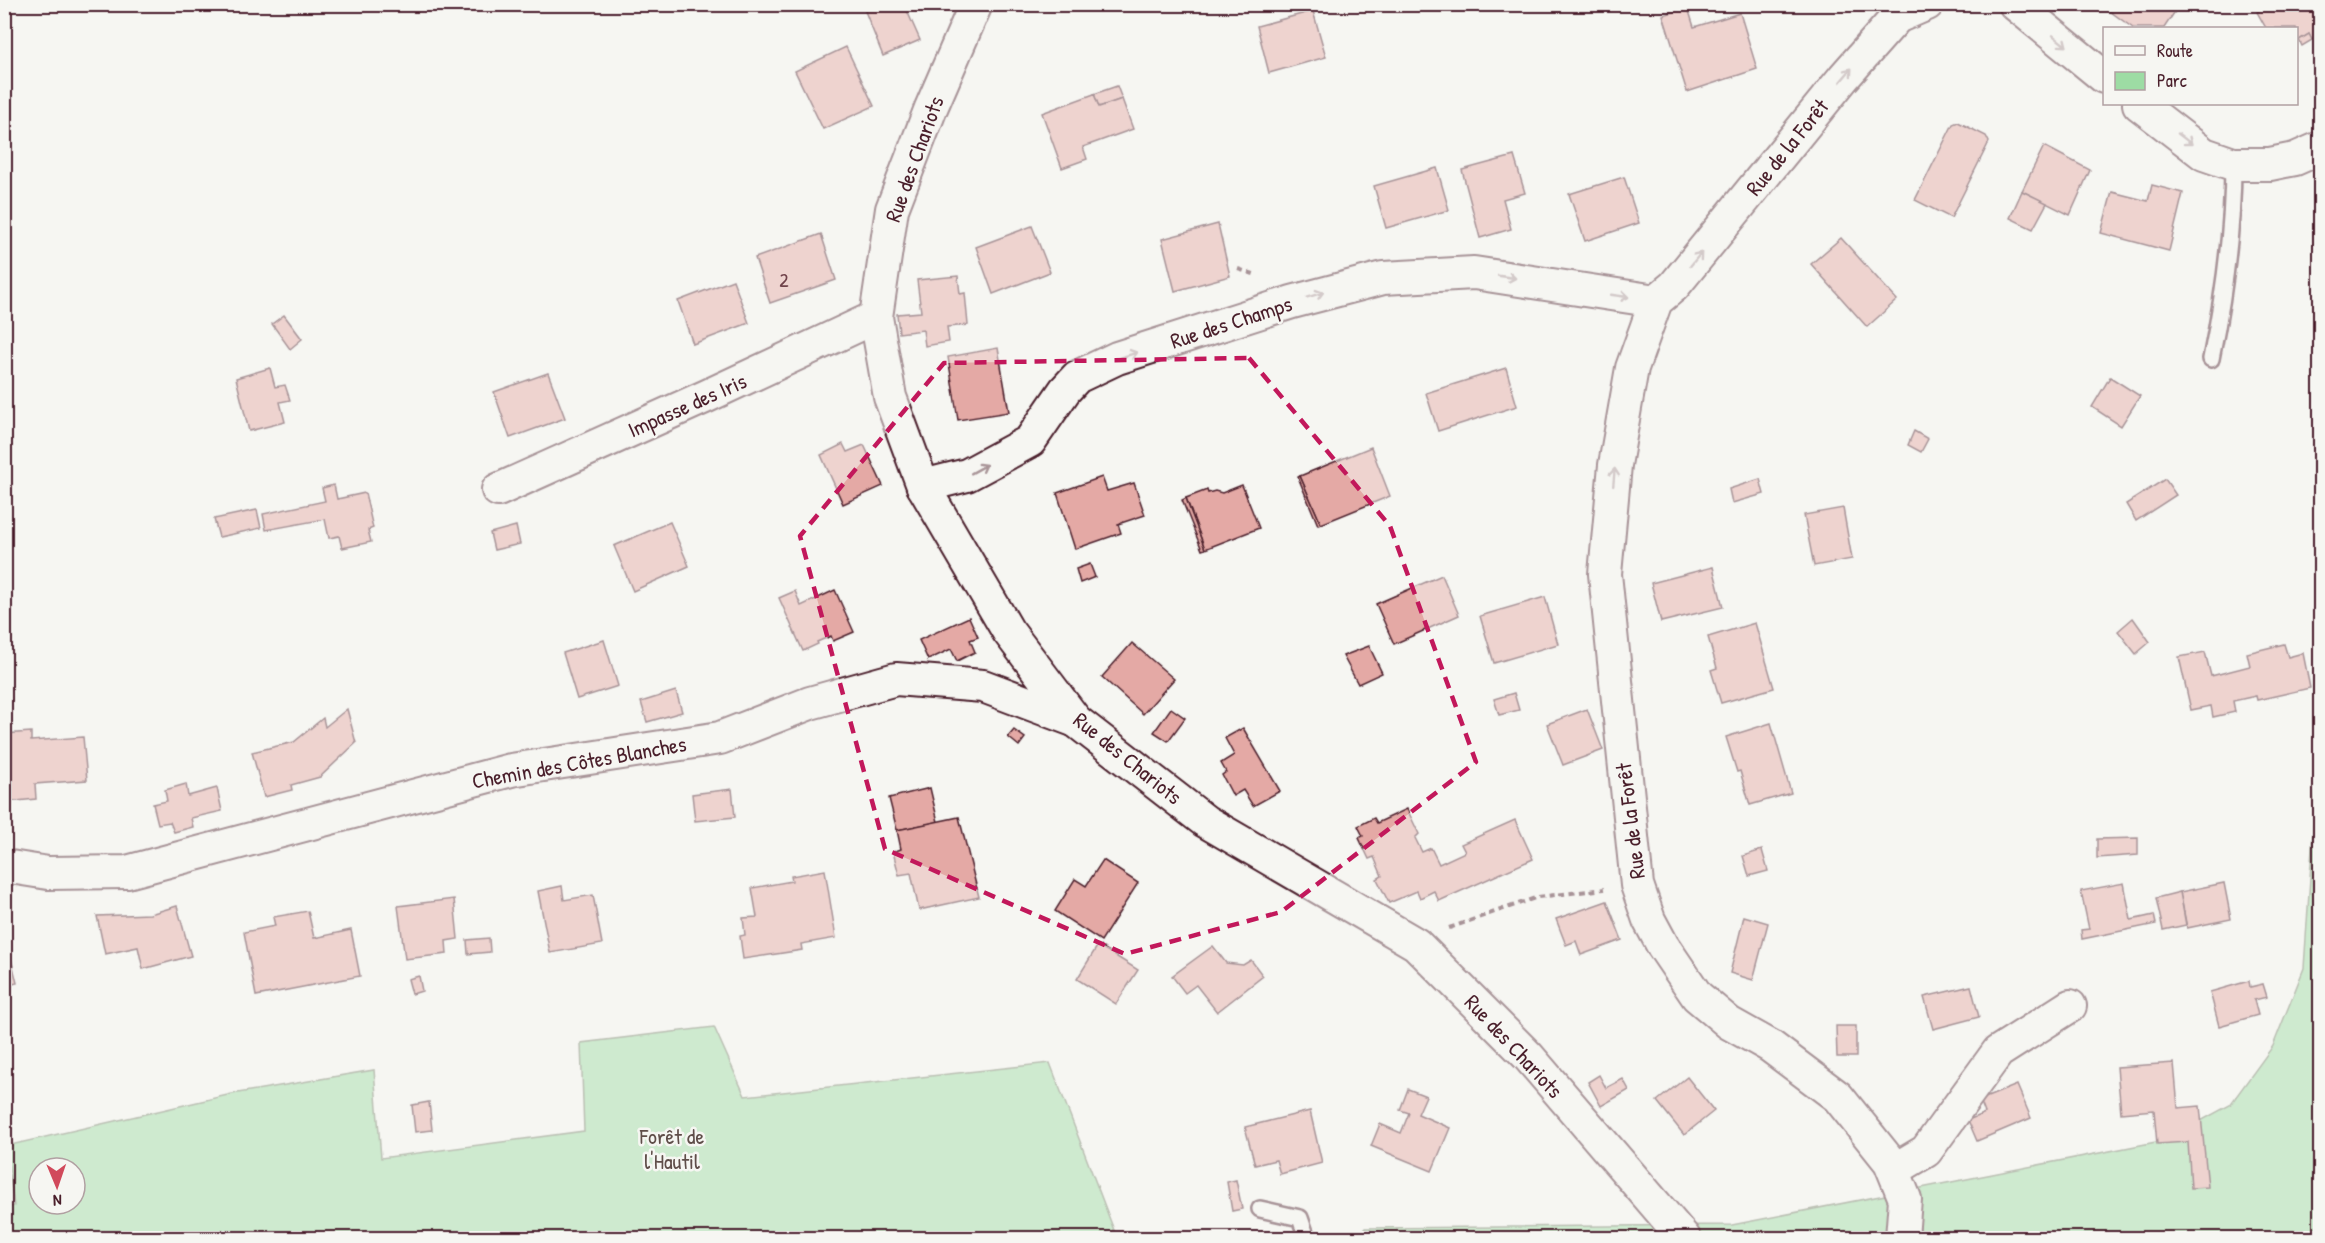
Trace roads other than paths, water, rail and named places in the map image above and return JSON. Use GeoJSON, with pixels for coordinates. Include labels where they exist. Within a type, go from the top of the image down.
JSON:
{"type":"FeatureCollection","features":[{"type":"Feature","properties":{"kind":"street","name":"Rue des Chariots"},"geometry":{"type":"LineString","coordinates":[[976,4],[931,108],[892,209],[876,317],[890,397],[923,486],[1008,631],[1076,721],[1205,821],[1416,944],[1528,1056],[1684,1239]]}},
{"type":"Feature","properties":{"kind":"street","name":"Rue de la Forêt"},"geometry":{"type":"LineString","coordinates":[[1902,1239],[1905,1199],[1890,1162],[1838,1097],[1770,1046],[1729,1023],[1696,996],[1649,920],[1637,885],[1605,574],[1615,465],[1632,368],[1656,301],[1674,286],[1844,77],[1897,16],[1927,4]]}},
{"type":"Feature","properties":{"kind":"street"},"geometry":{"type":"LineString","coordinates":[[2014,4],[2103,76]]}},
{"type":"Feature","properties":{"kind":"street"},"geometry":{"type":"LineString","coordinates":[[2140,105],[2204,154],[2233,164],[2270,164],[2295,159],[2320,148]]}},
{"type":"Feature","properties":{"kind":"street","name":"Rue des Champs"},"geometry":{"type":"LineString","coordinates":[[923,486],[967,475],[1030,441],[1065,390],[1077,377],[1091,370],[1117,358],[1340,288],[1383,278],[1474,273],[1656,301]]}},
{"type":"Feature","properties":{"kind":"street","name":"Impasse des Iris"},"geometry":{"type":"LineString","coordinates":[[498,490],[697,401],[876,317]]}},
{"type":"Feature","properties":{"kind":"street","name":"Chemin des Côtes Blanches"},"geometry":{"type":"LineString","coordinates":[[4,866],[48,873],[126,872],[511,770],[720,738],[810,704],[896,679],[983,686],[1076,721]]}},
{"type":"Feature","properties":{"kind":"street"},"geometry":{"type":"LineString","coordinates":[[1894,1170],[1926,1151],[1998,1052],[2070,1006]]}},
{"type":"Feature","properties":{"kind":"lane"},"geometry":{"type":"LineString","coordinates":[[2211,359],[2223,301],[2233,189],[2233,164]]}},
{"type":"Feature","properties":{"kind":"lane"},"geometry":{"type":"LineString","coordinates":[[1260,1209],[1300,1218],[1307,1239]]}},
{"type":"Feature","properties":{"kind":"park label","name":"Forêt de l'Hautil"},"geometry":{"type":"Point","coordinates":[672,1148]}}]}
